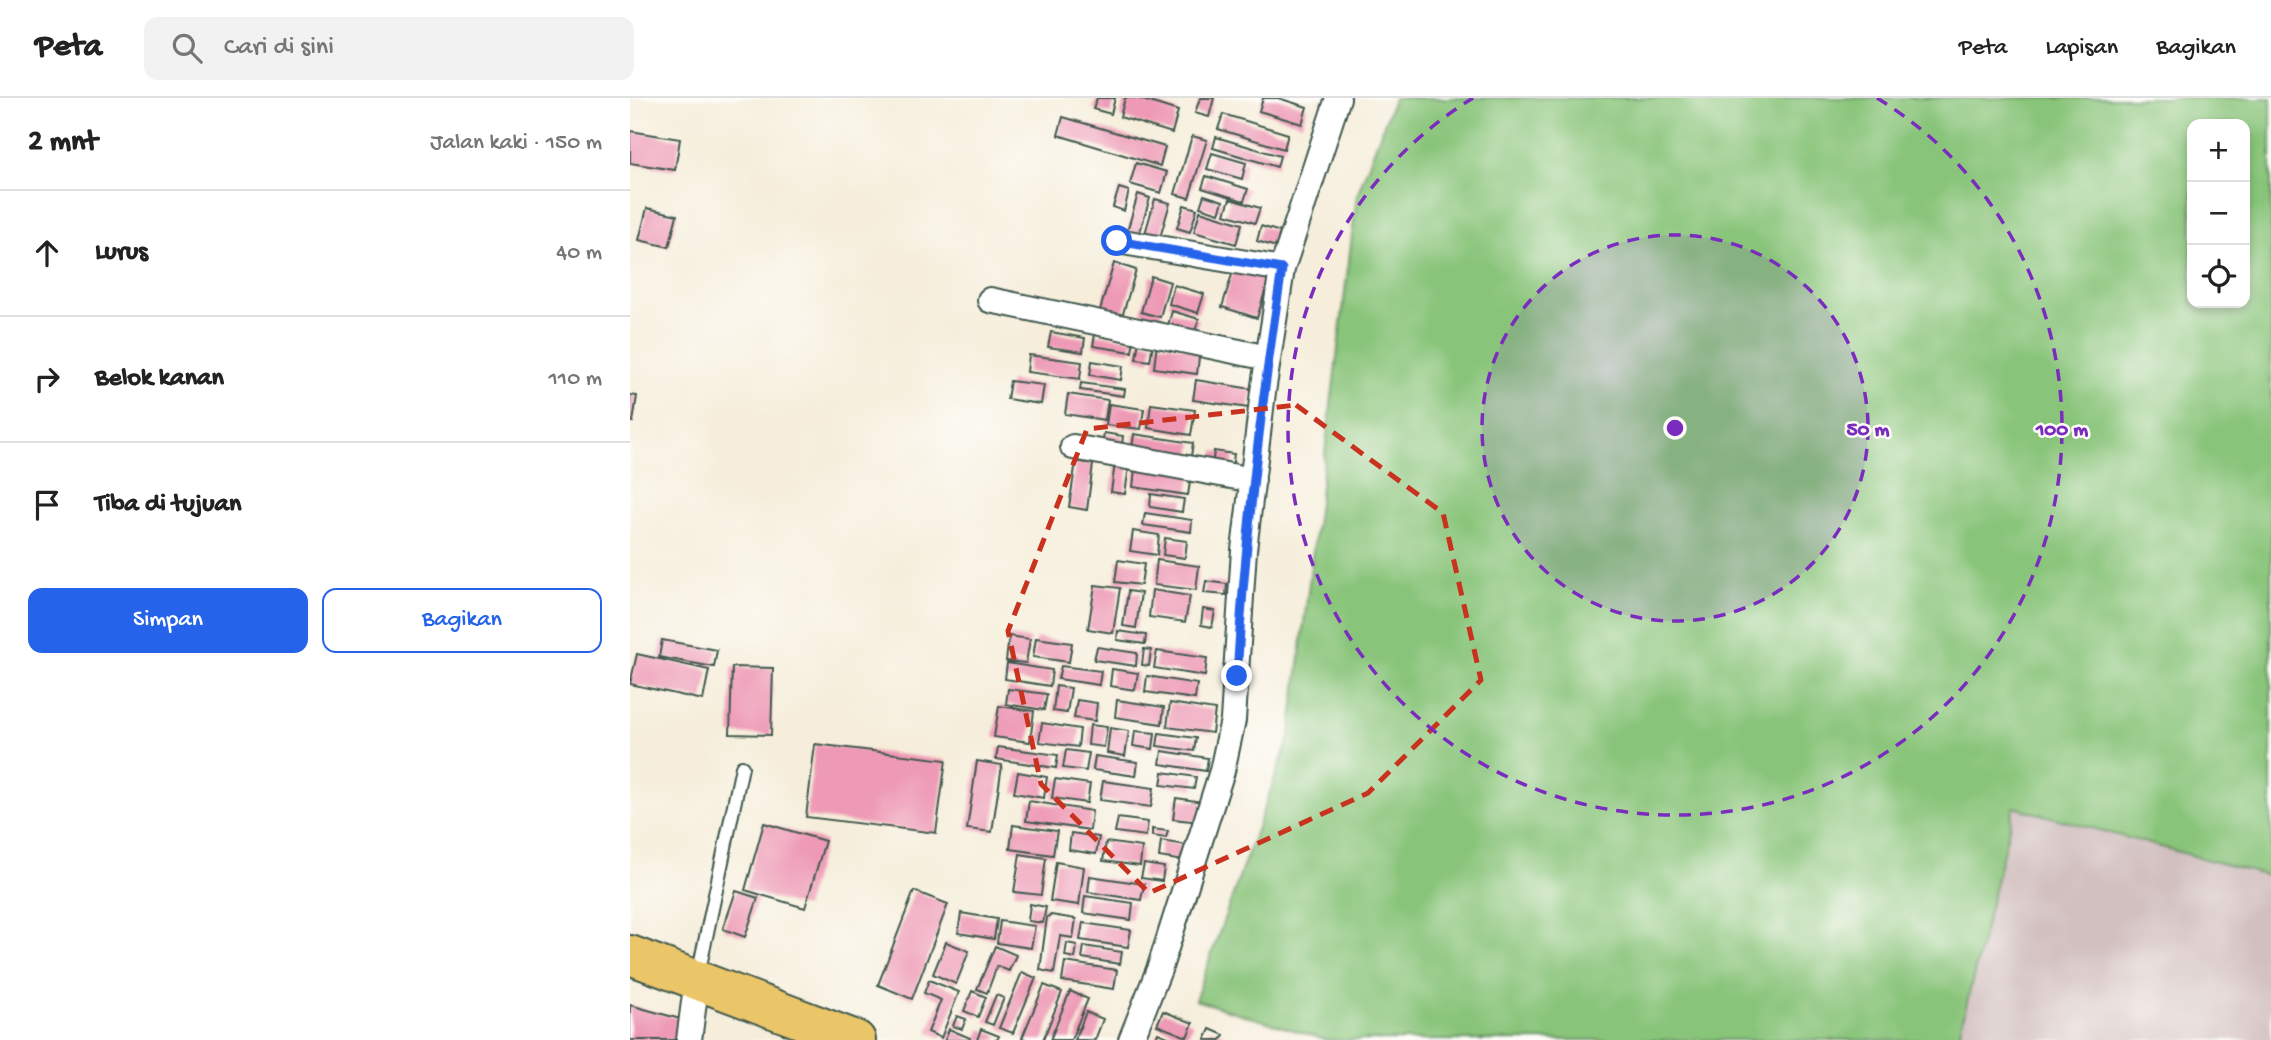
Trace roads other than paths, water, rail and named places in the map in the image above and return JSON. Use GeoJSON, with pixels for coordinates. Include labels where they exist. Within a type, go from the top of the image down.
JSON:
{"type":"FeatureCollection","features":[{"type":"Feature","properties":{"kind":"main road"},"geometry":{"type":"LineString","coordinates":[[630,955],[856,1040]]}},
{"type":"Feature","properties":{"kind":"street"},"geometry":{"type":"LineString","coordinates":[[1131,1040],[1164,954],[1222,771],[1233,720],[1253,480],[1282,269],[1338,98]]}},
{"type":"Feature","properties":{"kind":"street"},"geometry":{"type":"LineString","coordinates":[[1117,241],[1282,269]]}},
{"type":"Feature","properties":{"kind":"street"},"geometry":{"type":"LineString","coordinates":[[990,300],[1268,358]]}},
{"type":"Feature","properties":{"kind":"street"},"geometry":{"type":"LineString","coordinates":[[1073,447],[1253,480]]}},
{"type":"Feature","properties":{"kind":"street"},"geometry":{"type":"LineString","coordinates":[[689,1040],[697,979]]}},
{"type":"Feature","properties":{"kind":"lane"},"geometry":{"type":"LineString","coordinates":[[697,979],[742,767]]}}]}
